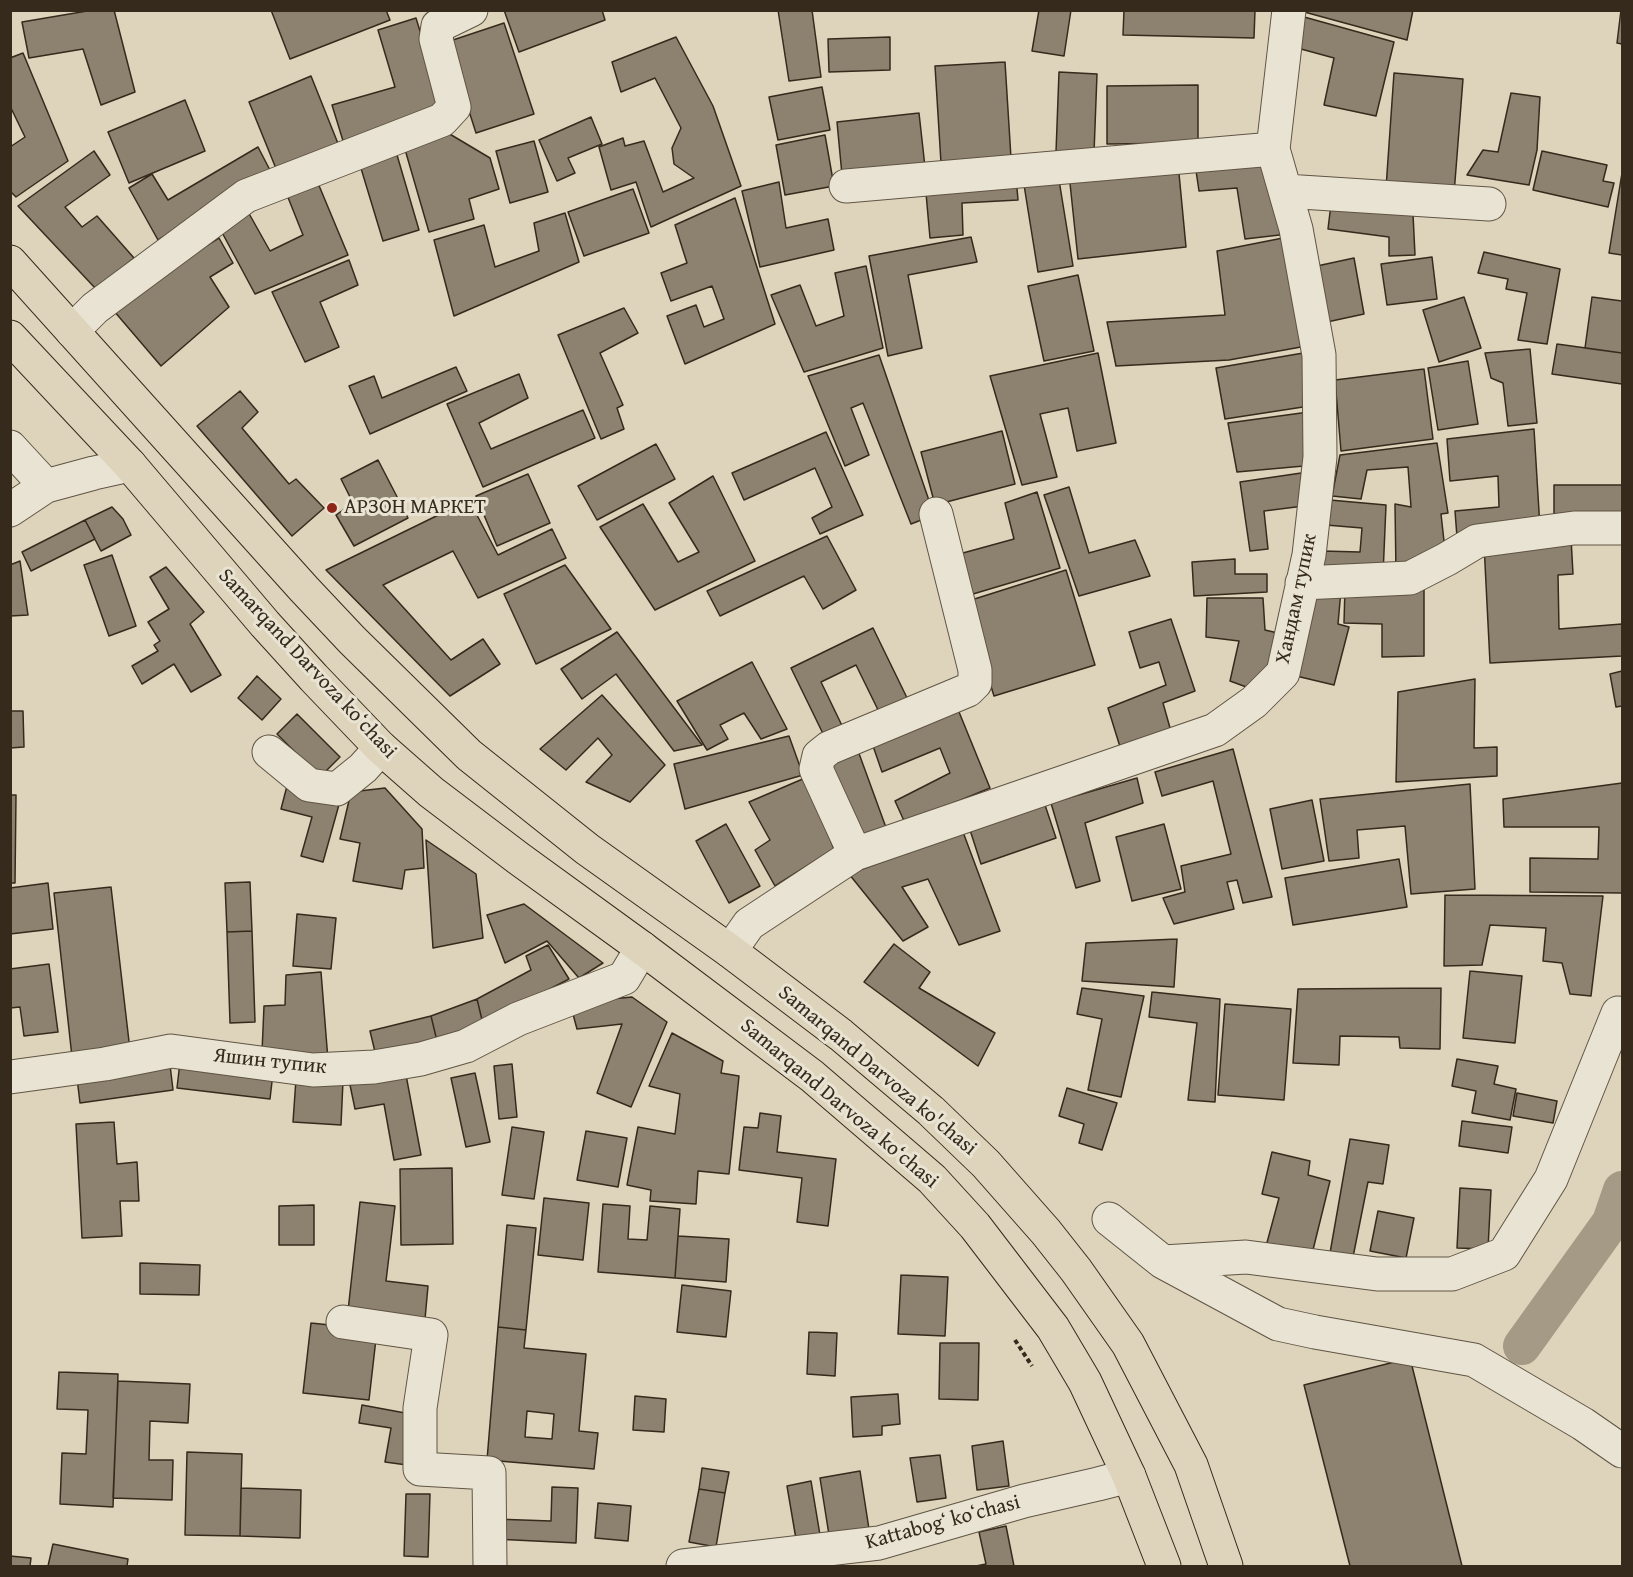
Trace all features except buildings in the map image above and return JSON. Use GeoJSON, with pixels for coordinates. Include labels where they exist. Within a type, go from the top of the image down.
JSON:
{"type":"FeatureCollection","features":[{"type":"Feature","properties":{"kind":"main road"},"geometry":{"type":"LineString","coordinates":[[10,262],[304,589],[265,624]]}},
{"type":"Feature","properties":{"kind":"main road","name":"Samarqand Darvoza koʻchasi"},"geometry":{"type":"LineString","coordinates":[[10,337],[130,465],[265,624],[381,748],[431,792],[642,948]]}},
{"type":"Feature","properties":{"kind":"main road","name":"Samarqand Darvoza ko'chasi"},"geometry":{"type":"LineString","coordinates":[[304,589],[352,640],[469,755],[587,849],[730,951],[841,1035],[931,1111],[986,1164],[1076,1270],[1128,1344],[1191,1465],[1227,1566]]}},
{"type":"Feature","properties":{"kind":"main road","name":"Samarqand Darvoza ko‘chasi"},"geometry":{"type":"LineString","coordinates":[[642,948],[812,1076],[932,1179],[975,1226],[1053,1328],[1085,1382],[1129,1476],[1164,1566]]}},
{"type":"Feature","properties":{"kind":"street"},"geometry":{"type":"LineString","coordinates":[[72,331],[95,308],[246,196],[442,120],[454,107],[436,39],[438,26],[471,10]]}},
{"type":"Feature","properties":{"kind":"street","name":"Хандам тупик"},"geometry":{"type":"LineString","coordinates":[[730,951],[749,924],[855,854],[1215,730],[1254,702],[1283,673],[1309,555],[1320,457],[1319,355],[1296,229],[1273,149],[1289,10]]}},
{"type":"Feature","properties":{"kind":"street"},"geometry":{"type":"LineString","coordinates":[[846,186],[1273,149]]}},
{"type":"Feature","properties":{"kind":"street"},"geometry":{"type":"LineString","coordinates":[[1285,191],[1490,204]]}},
{"type":"Feature","properties":{"kind":"street"},"geometry":{"type":"LineString","coordinates":[[10,447],[46,486]]}},
{"type":"Feature","properties":{"kind":"street"},"geometry":{"type":"LineString","coordinates":[[10,510],[46,486],[94,472],[130,465]]}},
{"type":"Feature","properties":{"kind":"street"},"geometry":{"type":"LineString","coordinates":[[855,854],[816,769],[819,756],[829,748],[968,690],[975,683],[975,670],[936,514]]}},
{"type":"Feature","properties":{"kind":"street"},"geometry":{"type":"LineString","coordinates":[[1302,583],[1410,578],[1477,540],[1574,528],[1623,528]]}},
{"type":"Feature","properties":{"kind":"street"},"geometry":{"type":"LineString","coordinates":[[269,752],[309,785],[337,789],[363,768],[381,748]]}},
{"type":"Feature","properties":{"kind":"street","name":"Яшин тупик"},"geometry":{"type":"LineString","coordinates":[[10,1077],[105,1064],[171,1051],[313,1070],[375,1067],[421,1059],[466,1046],[518,1019],[624,978],[642,948]]}},
{"type":"Feature","properties":{"kind":"street"},"geometry":{"type":"LineString","coordinates":[[1163,1262],[1246,1257],[1377,1274],[1452,1274],[1504,1254],[1551,1179],[1618,1014]]}},
{"type":"Feature","properties":{"kind":"street"},"geometry":{"type":"LineString","coordinates":[[1109,1219],[1163,1262],[1278,1324],[1474,1360],[1583,1424],[1623,1451]]}},
{"type":"Feature","properties":{"kind":"street"},"geometry":{"type":"LineString","coordinates":[[343,1322],[431,1335],[420,1408],[420,1469],[489,1473],[490,1566]]}},
{"type":"Feature","properties":{"kind":"street","name":"Kattabogʻ koʻchasi"},"geometry":{"type":"LineString","coordinates":[[683,1566],[879,1543],[1024,1501],[1129,1476]]}},
{"type":"Feature","properties":{"kind":"waterway"},"geometry":{"type":"LineString","coordinates":[[1522,1346],[1611,1222],[1622,1190]]}},
{"type":"Feature","properties":{"kind":"place","name":"АРЗОН МАРКЕТ"},"geometry":{"type":"Point","coordinates":[332,508]}}]}
